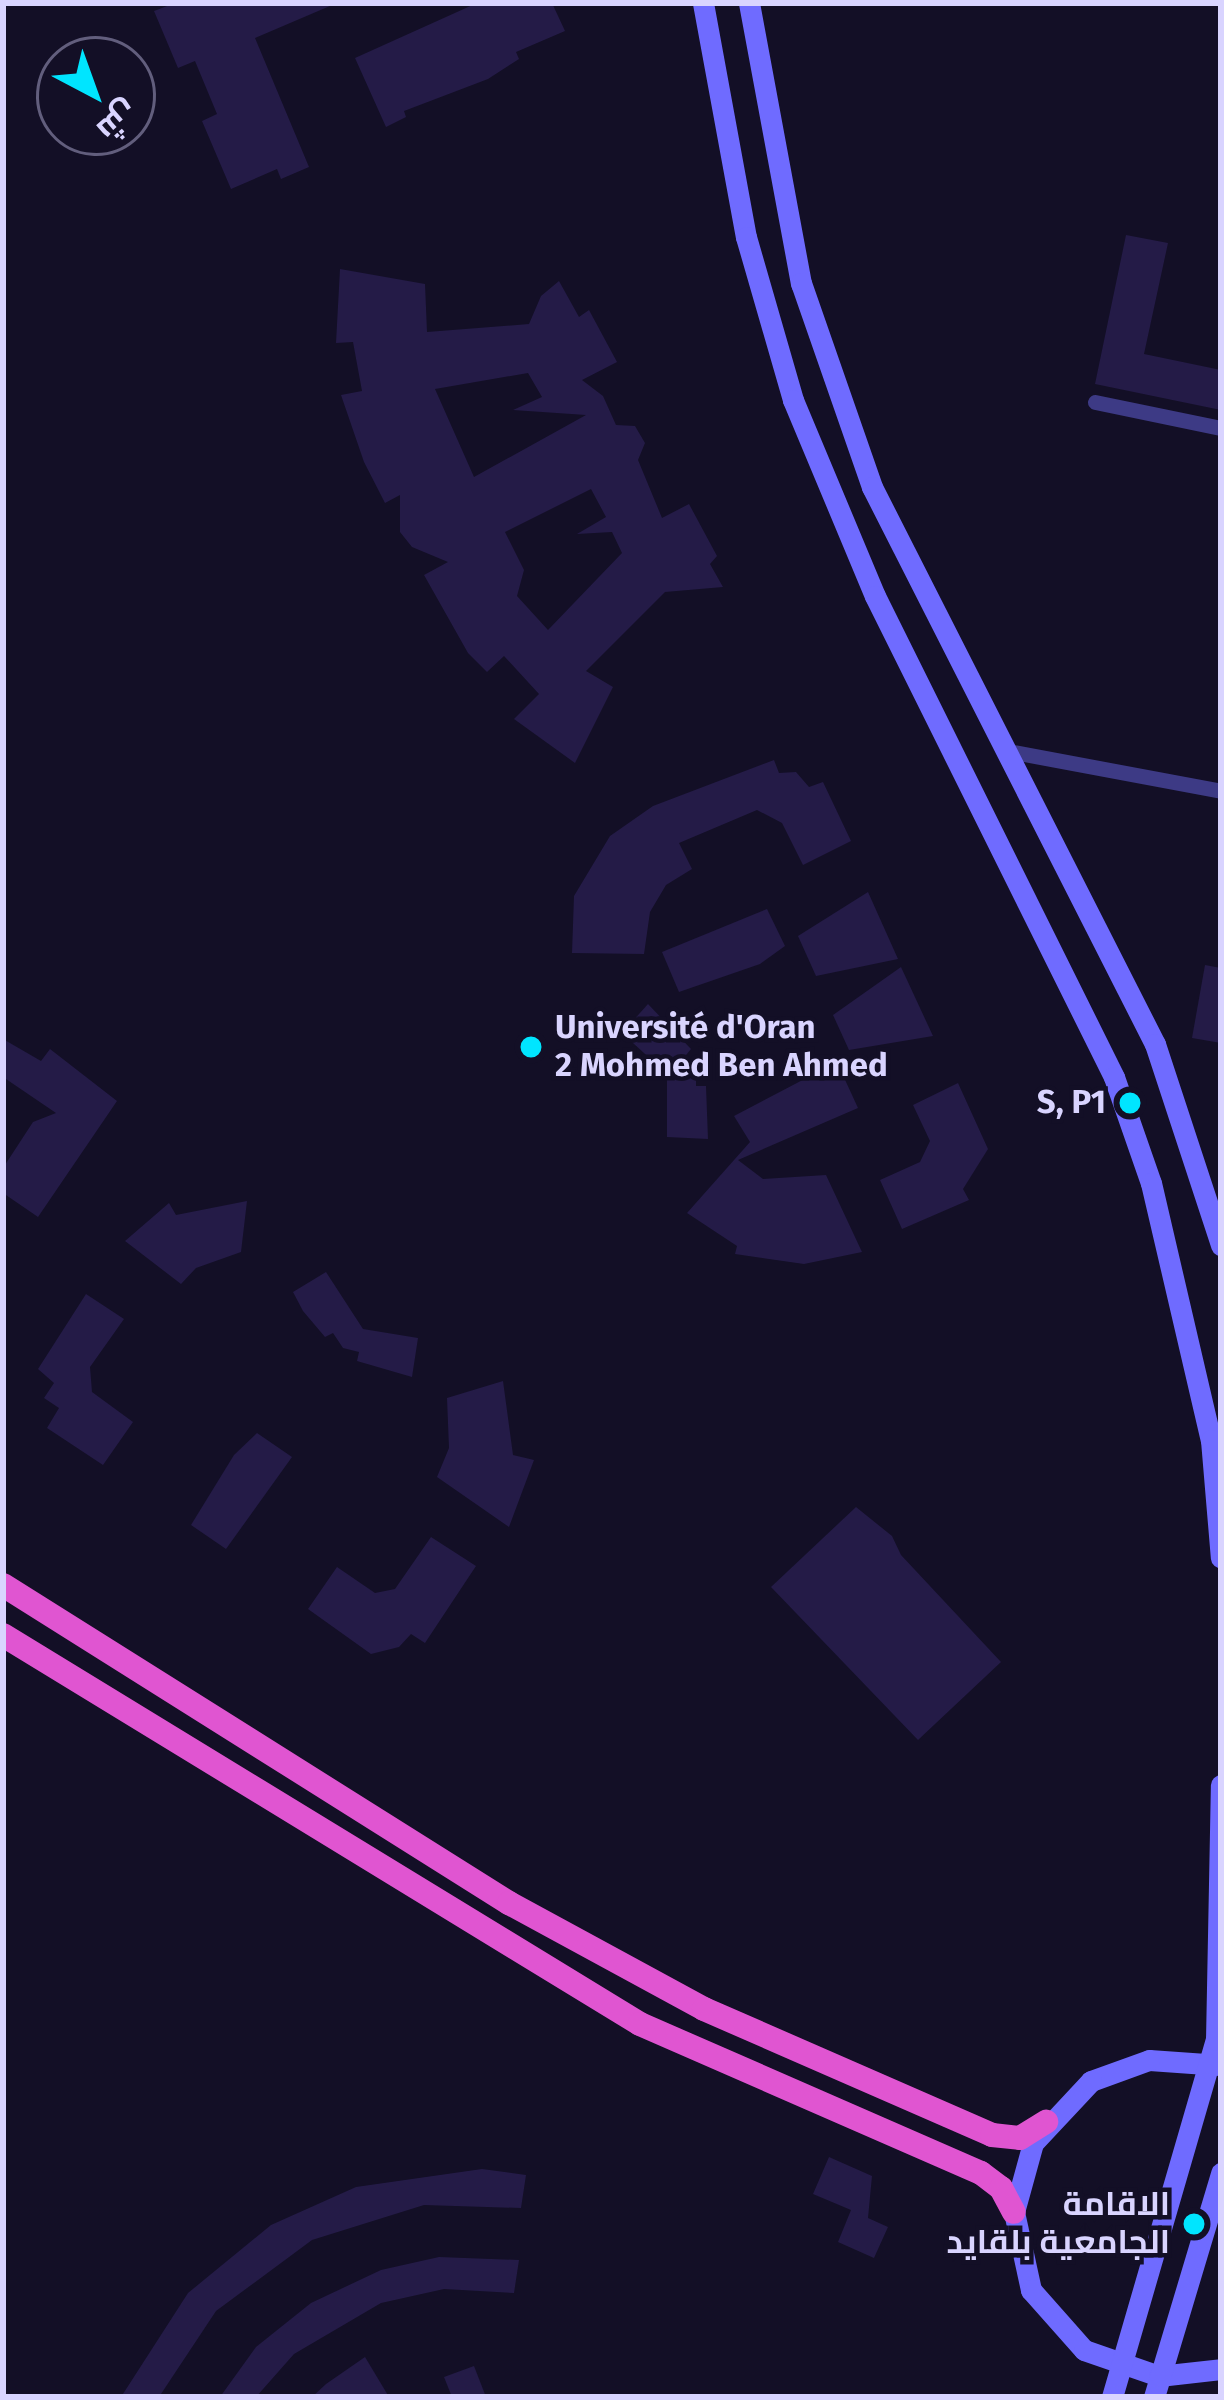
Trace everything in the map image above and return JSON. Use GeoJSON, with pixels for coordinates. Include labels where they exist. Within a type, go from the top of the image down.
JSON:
{"type":"FeatureCollection","features":[{"type":"Feature","properties":{"kind":"highway"},"geometry":{"type":"LineString","coordinates":[[3,1585],[509,1903],[690,2002],[992,2135],[1020,2138],[1046,2122]]}},
{"type":"Feature","properties":{"kind":"highway"},"geometry":{"type":"LineString","coordinates":[[3,1635],[640,2024],[980,2173],[1001,2188],[1014,2212]]}},
{"type":"Feature","properties":{"kind":"main road"},"geometry":{"type":"LineString","coordinates":[[704,3],[746,237],[793,400],[875,596],[1114,1077],[1151,1183],[1211,1441],[1221,1558]]}},
{"type":"Feature","properties":{"kind":"main road"},"geometry":{"type":"LineString","coordinates":[[748,3],[801,283],[865,467],[1155,1044],[1221,1245]]}},
{"type":"Feature","properties":{"kind":"main road"},"geometry":{"type":"LineString","coordinates":[[1112,2397],[1215,2064],[1221,1785]]}},
{"type":"Feature","properties":{"kind":"main road"},"geometry":{"type":"LineString","coordinates":[[1215,2064],[1119,2068],[1046,2122],[1023,2165],[1014,2212],[1031,2290],[1084,2350],[1157,2386],[1221,2369]]}},
{"type":"Feature","properties":{"kind":"main road"},"geometry":{"type":"LineString","coordinates":[[1157,2386],[1221,2173]]}},
{"type":"Feature","properties":{"kind":"street"},"geometry":{"type":"LineString","coordinates":[[1095,402],[1221,428]]}},
{"type":"Feature","properties":{"kind":"street"},"geometry":{"type":"LineString","coordinates":[[1008,751],[1221,791]]}},
{"type":"Feature","properties":{"kind":"building"},"geometry":{"type":"Polygon","coordinates":[[[175,3],[337,3],[255,38],[309,167],[281,179],[277,169],[231,189],[202,121],[217,114],[195,61],[178,68],[154,11],[175,3]]]}},
{"type":"Feature","properties":{"kind":"building"},"geometry":{"type":"Polygon","coordinates":[[[477,3],[552,3],[565,31],[516,52],[519,59],[488,79],[404,111],[406,117],[386,127],[355,58],[477,3]]]}},
{"type":"Feature","properties":{"kind":"building"},"geometry":{"type":"Polygon","coordinates":[[[1126,235],[1168,243],[1144,354],[1221,370],[1221,410],[1095,384],[1126,235]]]}},
{"type":"Feature","properties":{"kind":"building"},"geometry":{"type":"Polygon","coordinates":[[[340,269],[425,284],[427,332],[529,324],[541,296],[559,281],[579,317],[589,310],[617,362],[582,380],[603,396],[616,425],[635,426],[645,443],[638,460],[662,518],[689,504],[717,556],[710,564],[723,587],[665,592],[586,671],[613,687],[575,763],[514,719],[539,694],[504,656],[487,672],[468,653],[424,575],[448,562],[412,547],[400,532],[400,495],[385,503],[364,462],[341,395],[362,391],[353,342],[336,343],[340,269]],[[528,373],[435,389],[474,477],[586,415],[513,410],[542,397],[528,373]],[[591,489],[505,532],[524,570],[517,596],[548,630],[622,553],[612,532],[577,534],[606,517],[591,489]]]}},
{"type":"Feature","properties":{"kind":"building"},"geometry":{"type":"Polygon","coordinates":[[[774,760],[779,773],[796,772],[809,787],[823,782],[851,841],[803,865],[782,823],[757,810],[679,843],[692,869],[666,885],[650,912],[644,954],[572,953],[574,896],[610,836],[653,806],[774,760]]]}},
{"type":"Feature","properties":{"kind":"building"},"geometry":{"type":"Polygon","coordinates":[[[868,892],[898,959],[816,976],[798,936],[868,892]]]}},
{"type":"Feature","properties":{"kind":"building"},"geometry":{"type":"Polygon","coordinates":[[[767,909],[785,946],[760,964],[679,992],[662,952],[767,909]]]}},
{"type":"Feature","properties":{"kind":"building"},"geometry":{"type":"Polygon","coordinates":[[[1205,965],[1221,968],[1221,1043],[1192,1038],[1205,965]]]}},
{"type":"Feature","properties":{"kind":"building"},"geometry":{"type":"Polygon","coordinates":[[[901,967],[933,1036],[849,1050],[833,1015],[901,967]]]}},
{"type":"Feature","properties":{"kind":"building"},"geometry":{"type":"Polygon","coordinates":[[[648,1004],[691,1049],[682,1060],[696,1072],[696,1086],[706,1086],[708,1139],[667,1137],[667,1074],[622,1033],[648,1004]]]}},
{"type":"Feature","properties":{"kind":"building"},"geometry":{"type":"Polygon","coordinates":[[[3,1039],[41,1061],[50,1049],[117,1101],[38,1217],[3,1193],[3,1168],[33,1122],[56,1113],[3,1077],[3,1039]]]}},
{"type":"Feature","properties":{"kind":"building"},"geometry":{"type":"Polygon","coordinates":[[[841,1071],[858,1108],[738,1160],[763,1179],[826,1175],[862,1252],[804,1264],[735,1254],[737,1246],[687,1213],[750,1142],[734,1116],[816,1073],[841,1071]]]}},
{"type":"Feature","properties":{"kind":"building"},"geometry":{"type":"Polygon","coordinates":[[[958,1083],[988,1149],[963,1189],[969,1200],[902,1229],[880,1180],[920,1162],[930,1141],[913,1105],[958,1083]]]}},
{"type":"Feature","properties":{"kind":"building"},"geometry":{"type":"Polygon","coordinates":[[[247,1201],[241,1252],[196,1268],[181,1284],[125,1241],[169,1203],[176,1215],[247,1201]]]}},
{"type":"Feature","properties":{"kind":"building"},"geometry":{"type":"Polygon","coordinates":[[[326,1272],[363,1329],[418,1338],[412,1377],[357,1361],[359,1352],[343,1348],[333,1333],[325,1337],[303,1311],[293,1292],[326,1272]]]}},
{"type":"Feature","properties":{"kind":"building"},"geometry":{"type":"Polygon","coordinates":[[[86,1294],[124,1319],[90,1367],[92,1392],[133,1422],[103,1465],[47,1428],[59,1408],[44,1398],[54,1383],[38,1369],[86,1294]]]}},
{"type":"Feature","properties":{"kind":"building"},"geometry":{"type":"Polygon","coordinates":[[[503,1381],[513,1455],[534,1460],[509,1527],[437,1477],[449,1448],[447,1398],[503,1381]]]}},
{"type":"Feature","properties":{"kind":"building"},"geometry":{"type":"Polygon","coordinates":[[[257,1433],[292,1457],[226,1549],[191,1525],[234,1455],[257,1433]]]}},
{"type":"Feature","properties":{"kind":"building"},"geometry":{"type":"Polygon","coordinates":[[[856,1507],[892,1536],[901,1555],[1001,1662],[918,1740],[771,1587],[856,1507]]]}},
{"type":"Feature","properties":{"kind":"building"},"geometry":{"type":"Polygon","coordinates":[[[431,1537],[476,1566],[425,1643],[411,1634],[399,1647],[371,1654],[308,1609],[337,1567],[375,1593],[395,1589],[431,1537]]]}},
{"type":"Feature","properties":{"kind":"building"},"geometry":{"type":"Polygon","coordinates":[[[829,2157],[872,2176],[868,2218],[888,2227],[874,2258],[838,2242],[851,2210],[813,2194],[829,2157]]]}},
{"type":"Feature","properties":{"kind":"building"},"geometry":{"type":"Polygon","coordinates":[[[482,2169],[526,2175],[521,2208],[424,2205],[312,2240],[216,2311],[159,2397],[121,2397],[188,2293],[271,2225],[356,2187],[482,2169]]]}},
{"type":"Feature","properties":{"kind":"building"},"geometry":{"type":"Polygon","coordinates":[[[439,2257],[519,2260],[514,2293],[444,2289],[381,2303],[294,2354],[256,2397],[220,2397],[256,2347],[311,2303],[381,2270],[439,2257]]]}},
{"type":"Feature","properties":{"kind":"building"},"geometry":{"type":"Polygon","coordinates":[[[365,2357],[389,2397],[312,2397],[326,2384],[365,2357]]]}},
{"type":"Feature","properties":{"kind":"building"},"geometry":{"type":"Polygon","coordinates":[[[474,2366],[486,2397],[452,2397],[444,2377],[474,2366]]]}},
{"type":"Feature","properties":{"kind":"place","name":"Université d'Oran 2 Mohmed Ben Ahmed"},"geometry":{"type":"Point","coordinates":[531,1047]}},
{"type":"Feature","properties":{"kind":"place","name":"S, P1"},"geometry":{"type":"Point","coordinates":[1130,1103]}},
{"type":"Feature","properties":{"kind":"place","name":"الاقامة الجامعية بلقايد"},"geometry":{"type":"Point","coordinates":[1194,2224]}}]}
